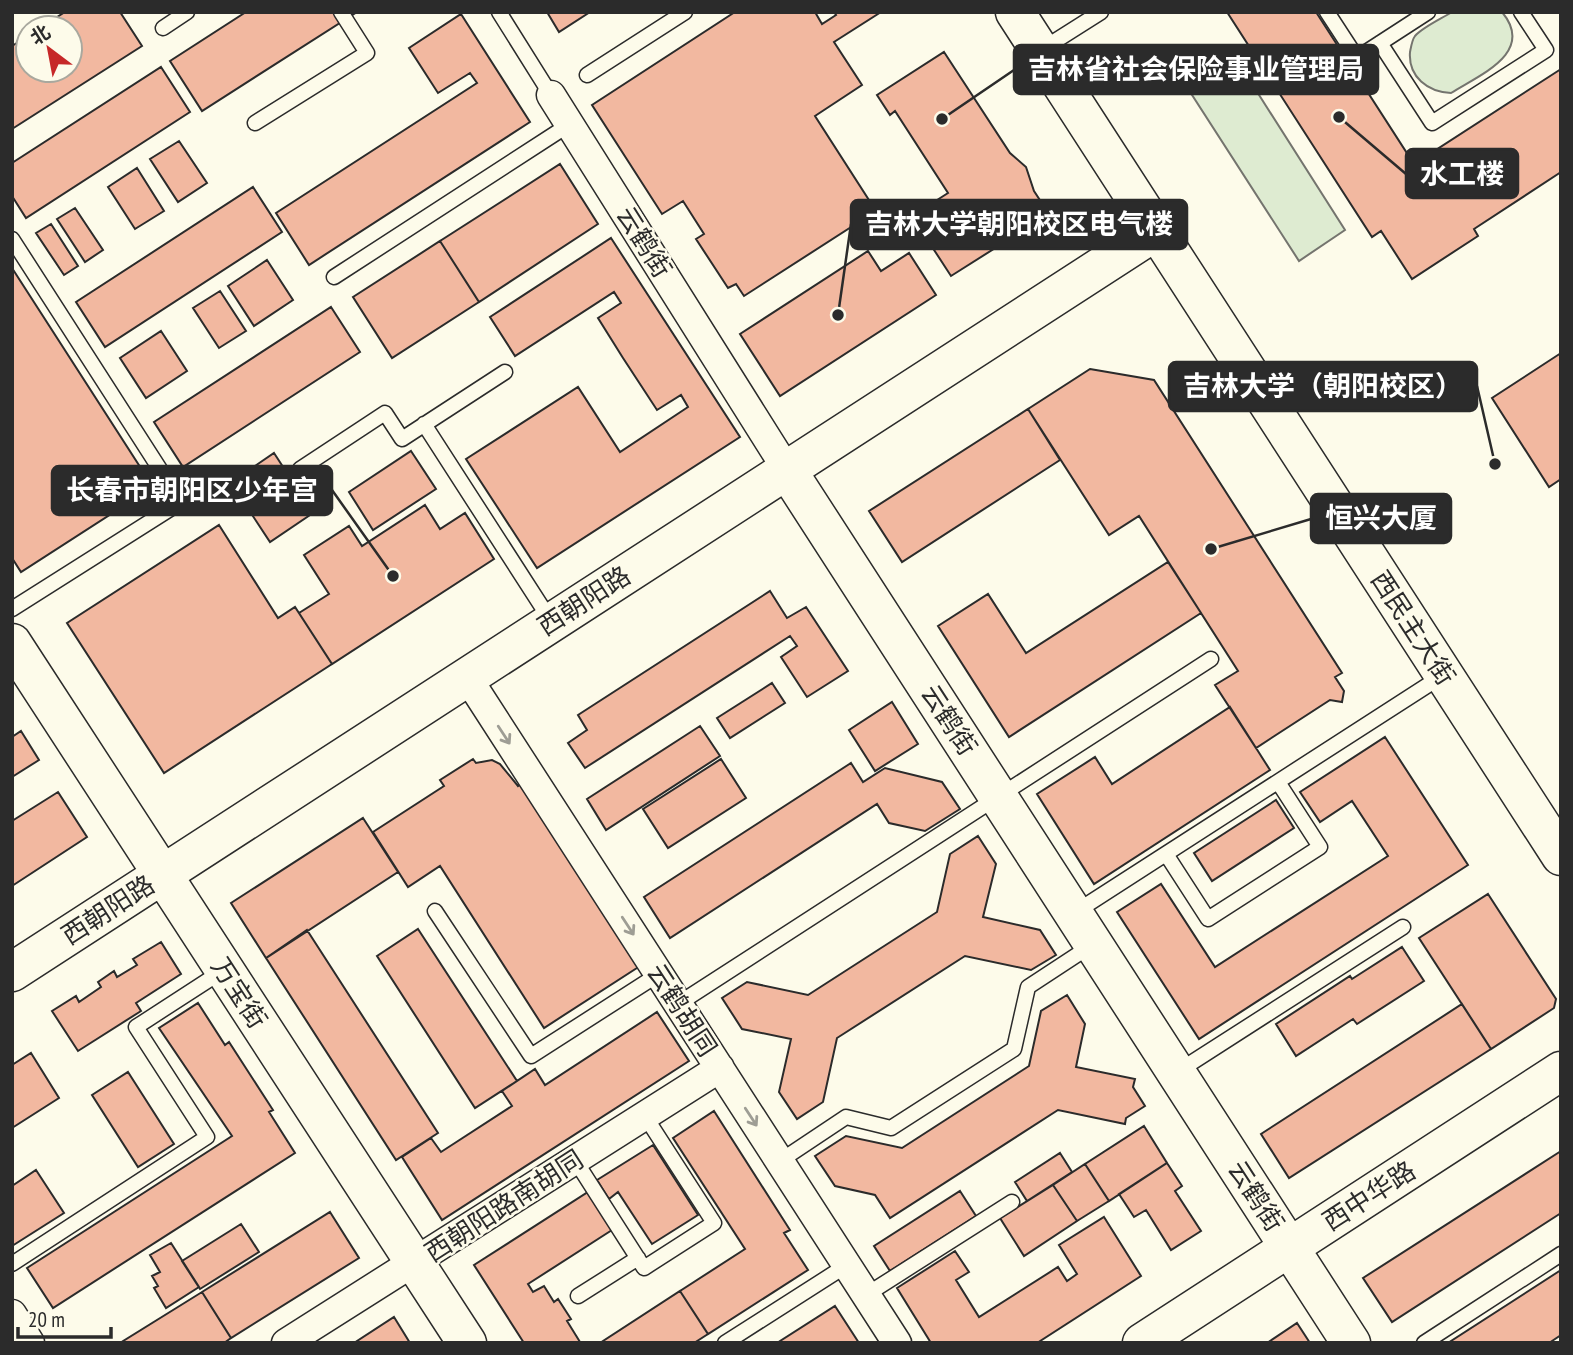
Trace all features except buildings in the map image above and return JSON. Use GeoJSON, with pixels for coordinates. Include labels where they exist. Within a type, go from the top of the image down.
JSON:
{"type":"FeatureCollection","features":[{"type":"Feature","properties":{"kind":"main road","name":"西民主大街"},"geometry":{"type":"LineString","coordinates":[[1015,12],[1561,856]]}},
{"type":"Feature","properties":{"kind":"main road","name":"西朝阳路"},"geometry":{"type":"LineString","coordinates":[[12,972],[1156,231]]}},
{"type":"Feature","properties":{"kind":"main road","name":"云鹤街"},"geometry":{"type":"LineString","coordinates":[[787,470],[1350,1343]]}},
{"type":"Feature","properties":{"kind":"main road","name":"万宝街"},"geometry":{"type":"LineString","coordinates":[[12,643],[467,1343]]}},
{"type":"Feature","properties":{"kind":"main road","name":"西中华路"},"geometry":{"type":"LineString","coordinates":[[1142,1343],[1561,1071]]}},
{"type":"Feature","properties":{"kind":"street","name":"云鹤街"},"geometry":{"type":"LineString","coordinates":[[551,95],[787,470]]}},
{"type":"Feature","properties":{"kind":"street","name":"云鹤胡同"},"geometry":{"type":"LineString","coordinates":[[467,677],[897,1343]]}},
{"type":"Feature","properties":{"kind":"street","name":"西朝阳路南胡同"},"geometry":{"type":"LineString","coordinates":[[286,1343],[720,1068]]}},
{"type":"Feature","properties":{"kind":"street"},"geometry":{"type":"LineString","coordinates":[[12,1314],[30,1343]]}},
{"type":"Feature","properties":{"kind":"lane"},"geometry":{"type":"LineString","coordinates":[[163,28],[187,12]]}},
{"type":"Feature","properties":{"kind":"lane"},"geometry":{"type":"LineString","coordinates":[[255,124],[367,53],[341,12]]}},
{"type":"Feature","properties":{"kind":"lane"},"geometry":{"type":"LineString","coordinates":[[499,12],[551,95]]}},
{"type":"Feature","properties":{"kind":"lane"},"geometry":{"type":"LineString","coordinates":[[587,75],[685,12]]}},
{"type":"Feature","properties":{"kind":"lane"},"geometry":{"type":"LineString","coordinates":[[1040,51],[1101,12]]}},
{"type":"Feature","properties":{"kind":"lane"},"geometry":{"type":"LineString","coordinates":[[1327,12],[1357,58],[1429,12]]}},
{"type":"Feature","properties":{"kind":"lane"},"geometry":{"type":"LineString","coordinates":[[1380,43],[1432,124],[1546,50],[1521,12]]}},
{"type":"Feature","properties":{"kind":"lane"},"geometry":{"type":"LineString","coordinates":[[334,277],[570,124]]}},
{"type":"Feature","properties":{"kind":"lane"},"geometry":{"type":"LineString","coordinates":[[12,239],[181,502],[12,609]]}},
{"type":"Feature","properties":{"kind":"lane"},"geometry":{"type":"LineString","coordinates":[[300,469],[386,414],[402,439],[505,372]]}},
{"type":"Feature","properties":{"kind":"lane"},"geometry":{"type":"LineString","coordinates":[[424,424],[552,622]]}},
{"type":"Feature","properties":{"kind":"lane"},"geometry":{"type":"LineString","coordinates":[[678,1004],[1211,659]]}},
{"type":"Feature","properties":{"kind":"lane"},"geometry":{"type":"LineString","coordinates":[[780,1161],[846,1117],[891,1128],[1014,1049],[1028,986],[1084,929],[1166,854],[1444,675]]}},
{"type":"Feature","properties":{"kind":"lane"},"geometry":{"type":"LineString","coordinates":[[1166,854],[1208,919],[1320,847],[1278,782]]}},
{"type":"Feature","properties":{"kind":"lane"},"geometry":{"type":"LineString","coordinates":[[435,911],[531,1056],[659,974]]}},
{"type":"Feature","properties":{"kind":"lane"},"geometry":{"type":"LineString","coordinates":[[1176,1072],[1403,927]]}},
{"type":"Feature","properties":{"kind":"lane"},"geometry":{"type":"LineString","coordinates":[[12,1264],[207,1137],[136,1027],[224,970]]}},
{"type":"Feature","properties":{"kind":"lane"},"geometry":{"type":"LineString","coordinates":[[575,1160],[644,1268],[713,1223],[645,1116]]}},
{"type":"Feature","properties":{"kind":"lane"},"geometry":{"type":"LineString","coordinates":[[866,1295],[1012,1202]]}},
{"type":"Feature","properties":{"kind":"lane"},"geometry":{"type":"LineString","coordinates":[[1424,1343],[1561,1254]]}},
{"type":"Feature","properties":{"kind":"lane"},"geometry":{"type":"LineString","coordinates":[[578,1296],[638,1258]]}},
{"type":"Feature","properties":{"kind":"lane"},"geometry":{"type":"LineString","coordinates":[[725,1343],[847,1265]]}},
{"type":"Feature","properties":{"kind":"green space"},"geometry":{"type":"Polygon","coordinates":[[[1452,12],[1502,12],[1511,27],[1512,39],[1508,51],[1500,61],[1451,93],[1435,90],[1421,82],[1412,69],[1410,52],[1413,39],[1418,33],[1452,12]]]}},
{"type":"Feature","properties":{"kind":"green space"},"geometry":{"type":"Polygon","coordinates":[[[1233,54],[1345,230],[1299,261],[1185,84],[1233,54]]]}},
{"type":"Feature","properties":{"kind":"place","name":"水工楼"},"geometry":{"type":"Point","coordinates":[1339,117]}},
{"type":"Feature","properties":{"kind":"place","name":"吉林省社会保险事业管理局"},"geometry":{"type":"Point","coordinates":[942,119]}},
{"type":"Feature","properties":{"kind":"place","name":"吉林大学朝阳校区电气楼"},"geometry":{"type":"Point","coordinates":[838,315]}},
{"type":"Feature","properties":{"kind":"place","name":"吉林大学（朝阳校区）"},"geometry":{"type":"Point","coordinates":[1495,464]}},
{"type":"Feature","properties":{"kind":"place","name":"恒兴大厦"},"geometry":{"type":"Point","coordinates":[1211,549]}},
{"type":"Feature","properties":{"kind":"place","name":"长春市朝阳区少年宫"},"geometry":{"type":"Point","coordinates":[393,576]}}]}
